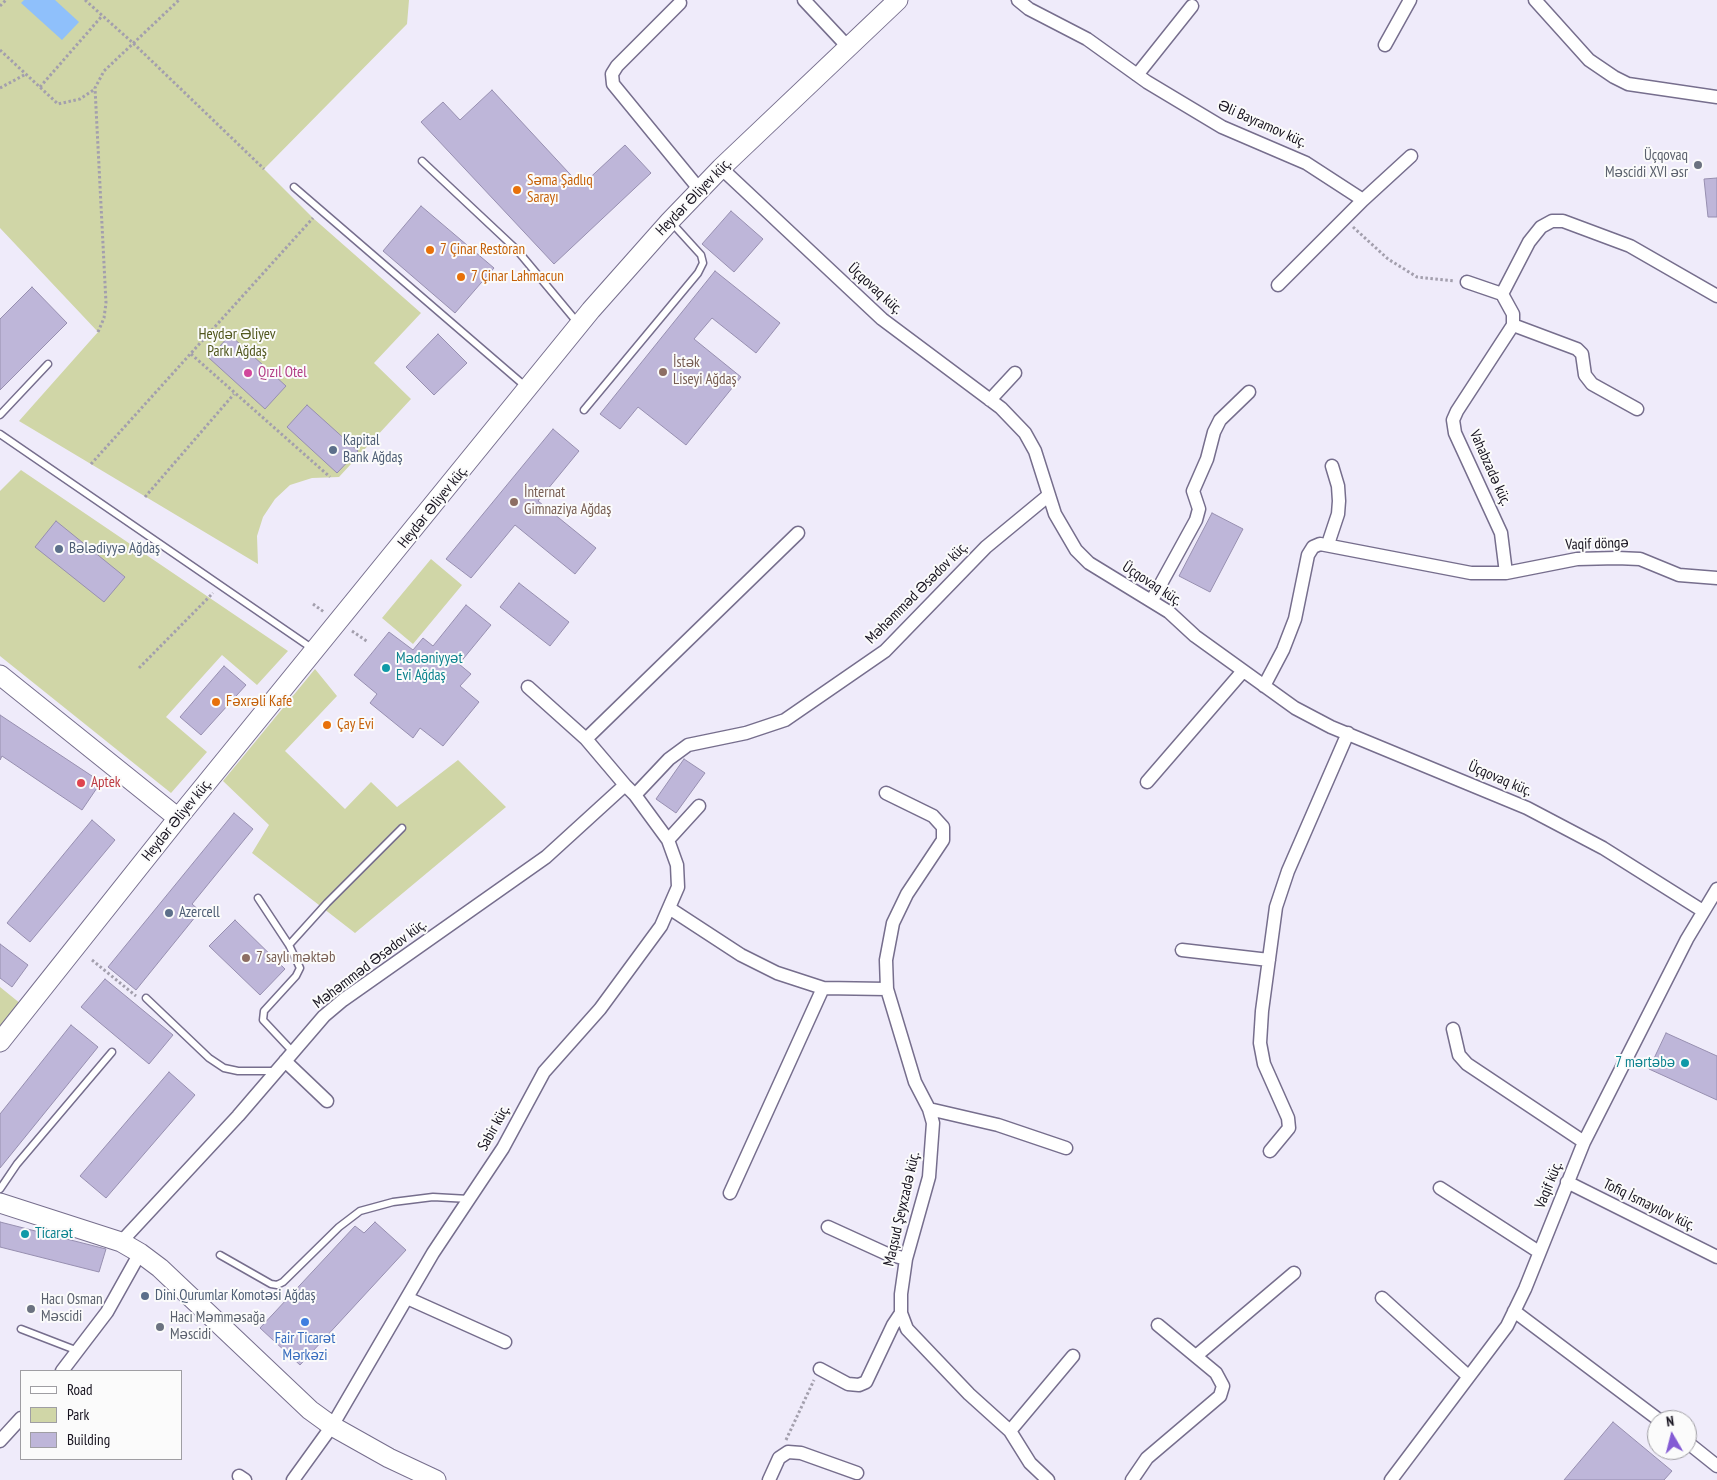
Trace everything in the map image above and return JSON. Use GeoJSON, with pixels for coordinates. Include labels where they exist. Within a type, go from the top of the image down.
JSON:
{"type":"FeatureCollection","features":[{"type":"Feature","properties":{"kind":"main road","name":"Heydər Əliyev küç."},"geometry":{"type":"LineString","coordinates":[[0,1042],[178,818],[580,325],[670,221],[700,190],[898,0]]}},
{"type":"Feature","properties":{"kind":"main road"},"geometry":{"type":"LineString","coordinates":[[0,675],[178,818]]}},
{"type":"Feature","properties":{"kind":"main road"},"geometry":{"type":"LineString","coordinates":[[0,1203],[120,1242],[140,1253],[160,1268],[281,1384],[332,1426],[389,1458],[436,1480]]}},
{"type":"Feature","properties":{"kind":"street"},"geometry":{"type":"LineString","coordinates":[[804,0],[848,47]]}},
{"type":"Feature","properties":{"kind":"street","name":"Əli Bayramov küç."},"geometry":{"type":"LineString","coordinates":[[1018,0],[1029,9],[1087,39],[1137,75],[1222,126],[1306,163],[1364,200]]}},
{"type":"Feature","properties":{"kind":"street"},"geometry":{"type":"LineString","coordinates":[[1385,45],[1410,0]]}},
{"type":"Feature","properties":{"kind":"street"},"geometry":{"type":"LineString","coordinates":[[1536,0],[1589,60],[1614,77],[1628,84],[1717,97]]}},
{"type":"Feature","properties":{"kind":"street"},"geometry":{"type":"LineString","coordinates":[[680,3],[617,66],[612,74],[613,84],[700,190]]}},
{"type":"Feature","properties":{"kind":"street"},"geometry":{"type":"LineString","coordinates":[[1137,75],[1192,6]]}},
{"type":"Feature","properties":{"kind":"street"},"geometry":{"type":"LineString","coordinates":[[1278,285],[1411,156]]}},
{"type":"Feature","properties":{"kind":"street","name":"Üçqovaq küç."},"geometry":{"type":"LineString","coordinates":[[722,168],[882,319],[1001,408],[1025,433],[1036,451],[1054,514],[1076,550],[1089,564],[1152,600],[1243,671],[1295,708],[1348,734],[1527,808],[1603,848],[1703,911]]}},
{"type":"Feature","properties":{"kind":"street"},"geometry":{"type":"LineString","coordinates":[[1502,294],[1529,242],[1541,227],[1552,221],[1557,221],[1574,224],[1630,246],[1717,296]]}},
{"type":"Feature","properties":{"kind":"street"},"geometry":{"type":"LineString","coordinates":[[1467,282],[1502,294],[1513,314],[1513,325],[1577,349],[1582,354],[1585,375],[1592,384],[1636,409]]}},
{"type":"Feature","properties":{"kind":"street","name":"Vahabzadə küç."},"geometry":{"type":"LineString","coordinates":[[1506,573],[1501,533],[1455,433],[1454,420],[1456,411],[1513,325]]}},
{"type":"Feature","properties":{"kind":"street"},"geometry":{"type":"LineString","coordinates":[[990,400],[1015,373]]}},
{"type":"Feature","properties":{"kind":"street"},"geometry":{"type":"LineString","coordinates":[[1152,600],[1196,520],[1199,508],[1193,491],[1207,459],[1214,432],[1220,420],[1249,392]]}},
{"type":"Feature","properties":{"kind":"street"},"geometry":{"type":"LineString","coordinates":[[1328,544],[1338,514],[1339,501],[1338,486],[1332,466]]}},
{"type":"Feature","properties":{"kind":"street","name":"Məhəmməd Əsədov küç."},"geometry":{"type":"LineString","coordinates":[[636,795],[669,759],[688,745],[746,733],[785,720],[885,651],[986,547],[1049,495]]}},
{"type":"Feature","properties":{"kind":"street"},"geometry":{"type":"LineString","coordinates":[[586,739],[798,534]]}},
{"type":"Feature","properties":{"kind":"street"},"geometry":{"type":"LineString","coordinates":[[1264,686],[1283,650],[1295,619],[1308,554],[1313,547],[1320,544],[1328,544],[1471,572],[1506,573]]}},
{"type":"Feature","properties":{"kind":"street","name":"Vaqif döngə"},"geometry":{"type":"LineString","coordinates":[[1506,573],[1577,559],[1617,558],[1640,559],[1679,575],[1717,578]]}},
{"type":"Feature","properties":{"kind":"street"},"geometry":{"type":"LineString","coordinates":[[1147,782],[1243,671]]}},
{"type":"Feature","properties":{"kind":"street"},"geometry":{"type":"LineString","coordinates":[[528,688],[586,739],[625,785],[636,795]]}},
{"type":"Feature","properties":{"kind":"street"},"geometry":{"type":"LineString","coordinates":[[1270,1151],[1289,1128],[1288,1118],[1264,1064],[1260,1043],[1276,907],[1288,872],[1348,734]]}},
{"type":"Feature","properties":{"kind":"street","name":"Məhəmməd Əsədov küç."},"geometry":{"type":"LineString","coordinates":[[120,1242],[238,1116],[324,1016],[546,857],[625,785]]}},
{"type":"Feature","properties":{"kind":"street","name":"Maqsud Şeyxzadə küç."},"geometry":{"type":"LineString","coordinates":[[886,794],[933,816],[942,828],[943,840],[907,894],[894,923],[886,960],[887,990],[915,1082],[929,1109],[933,1123],[929,1177],[906,1259],[901,1294],[901,1313]]}},
{"type":"Feature","properties":{"kind":"street","name":"Sabir küç."},"geometry":{"type":"LineString","coordinates":[[293,1480],[332,1426],[433,1253],[503,1148],[544,1072],[600,1009],[635,964],[661,926],[678,887],[677,865],[668,840],[636,795]]}},
{"type":"Feature","properties":{"kind":"street"},"geometry":{"type":"LineString","coordinates":[[668,840],[699,806]]}},
{"type":"Feature","properties":{"kind":"street","name":"Vaqif küç."},"geometry":{"type":"LineString","coordinates":[[1391,1480],[1507,1326],[1584,1142],[1703,911],[1717,889]]}},
{"type":"Feature","properties":{"kind":"street"},"geometry":{"type":"LineString","coordinates":[[669,908],[741,955],[777,974],[823,988],[887,990]]}},
{"type":"Feature","properties":{"kind":"street"},"geometry":{"type":"LineString","coordinates":[[1182,950],[1269,960]]}},
{"type":"Feature","properties":{"kind":"street"},"geometry":{"type":"LineString","coordinates":[[730,1193],[823,988]]}},
{"type":"Feature","properties":{"kind":"street"},"geometry":{"type":"LineString","coordinates":[[1453,1029],[1459,1055],[1466,1064],[1584,1142]]}},
{"type":"Feature","properties":{"kind":"street"},"geometry":{"type":"LineString","coordinates":[[284,1062],[327,1101]]}},
{"type":"Feature","properties":{"kind":"street"},"geometry":{"type":"LineString","coordinates":[[929,1109],[998,1125],[1066,1148]]}},
{"type":"Feature","properties":{"kind":"street","name":"Tofiq İsmayılov küç."},"geometry":{"type":"LineString","coordinates":[[1567,1182],[1717,1257]]}},
{"type":"Feature","properties":{"kind":"street"},"geometry":{"type":"LineString","coordinates":[[1440,1188],[1539,1252]]}},
{"type":"Feature","properties":{"kind":"street"},"geometry":{"type":"LineString","coordinates":[[828,1227],[885,1253],[906,1259]]}},
{"type":"Feature","properties":{"kind":"street"},"geometry":{"type":"LineString","coordinates":[[63,1370],[112,1304],[140,1253]]}},
{"type":"Feature","properties":{"kind":"street"},"geometry":{"type":"LineString","coordinates":[[1196,1356],[1294,1273]]}},
{"type":"Feature","properties":{"kind":"street"},"geometry":{"type":"LineString","coordinates":[[407,1298],[505,1342]]}},
{"type":"Feature","properties":{"kind":"street"},"geometry":{"type":"LineString","coordinates":[[1382,1298],[1468,1376]]}},
{"type":"Feature","properties":{"kind":"street"},"geometry":{"type":"LineString","coordinates":[[1514,1311],[1647,1411]]}},
{"type":"Feature","properties":{"kind":"street"},"geometry":{"type":"LineString","coordinates":[[820,1369],[848,1384],[859,1385],[866,1382],[893,1325],[901,1313]]}},
{"type":"Feature","properties":{"kind":"street"},"geometry":{"type":"LineString","coordinates":[[901,1313],[908,1328],[969,1394],[1010,1431],[1030,1463],[1048,1480]]}},
{"type":"Feature","properties":{"kind":"street"},"geometry":{"type":"LineString","coordinates":[[1132,1480],[1147,1458],[1220,1396],[1223,1386],[1216,1372],[1158,1325]]}},
{"type":"Feature","properties":{"kind":"street"},"geometry":{"type":"LineString","coordinates":[[1010,1431],[1073,1356]]}},
{"type":"Feature","properties":{"kind":"street"},"geometry":{"type":"LineString","coordinates":[[0,1441],[20,1419]]}},
{"type":"Feature","properties":{"kind":"street"},"geometry":{"type":"LineString","coordinates":[[1697,1450],[1717,1466]]}},
{"type":"Feature","properties":{"kind":"street"},"geometry":{"type":"LineString","coordinates":[[769,1480],[779,1458],[788,1452],[801,1452],[857,1473]]}},
{"type":"Feature","properties":{"kind":"lane"},"geometry":{"type":"LineString","coordinates":[[422,161],[517,250],[580,325]]}},
{"type":"Feature","properties":{"kind":"lane"},"geometry":{"type":"LineString","coordinates":[[294,188],[528,388]]}},
{"type":"Feature","properties":{"kind":"lane"},"geometry":{"type":"LineString","coordinates":[[584,410],[698,273],[704,263],[701,255],[670,221]]}},
{"type":"Feature","properties":{"kind":"lane"},"geometry":{"type":"LineString","coordinates":[[0,415],[48,364]]}},
{"type":"Feature","properties":{"kind":"lane"},"geometry":{"type":"LineString","coordinates":[[0,434],[316,651]]}},
{"type":"Feature","properties":{"kind":"lane"},"geometry":{"type":"LineString","coordinates":[[289,945],[327,903],[402,828]]}},
{"type":"Feature","properties":{"kind":"lane"},"geometry":{"type":"LineString","coordinates":[[146,998],[209,1058],[224,1068],[238,1071],[284,1062],[263,1020],[264,1010],[296,976],[300,968],[289,945],[258,898]]}},
{"type":"Feature","properties":{"kind":"lane"},"geometry":{"type":"LineString","coordinates":[[0,1189],[22,1159],[112,1052]]}},
{"type":"Feature","properties":{"kind":"lane"},"geometry":{"type":"LineString","coordinates":[[220,1254],[271,1284],[277,1285],[283,1282],[340,1226],[360,1212],[393,1202],[433,1197],[469,1199]]}},
{"type":"Feature","properties":{"kind":"lane"},"geometry":{"type":"LineString","coordinates":[[20,1329],[78,1351]]}},
{"type":"Feature","properties":{"kind":"path"},"geometry":{"type":"LineString","coordinates":[[0,6],[6,0]]}},
{"type":"Feature","properties":{"kind":"path"},"geometry":{"type":"LineString","coordinates":[[85,0],[133,43],[264,169]]}},
{"type":"Feature","properties":{"kind":"path"},"geometry":{"type":"LineString","coordinates":[[0,50],[58,104],[80,99],[95,88],[104,70],[179,0]]}},
{"type":"Feature","properties":{"kind":"path"},"geometry":{"type":"LineString","coordinates":[[40,87],[102,16]]}},
{"type":"Feature","properties":{"kind":"path"},"geometry":{"type":"LineString","coordinates":[[0,88],[26,74]]}},
{"type":"Feature","properties":{"kind":"path"},"geometry":{"type":"LineString","coordinates":[[95,88],[106,303],[104,318],[98,332]]}},
{"type":"Feature","properties":{"kind":"path"},"geometry":{"type":"LineString","coordinates":[[91,464],[314,218]]}},
{"type":"Feature","properties":{"kind":"path"},"geometry":{"type":"LineString","coordinates":[[1344,219],[1388,259],[1417,277],[1467,282]]}},
{"type":"Feature","properties":{"kind":"path"},"geometry":{"type":"LineString","coordinates":[[191,354],[330,477]]}},
{"type":"Feature","properties":{"kind":"path"},"geometry":{"type":"LineString","coordinates":[[145,497],[234,394]]}},
{"type":"Feature","properties":{"kind":"path"},"geometry":{"type":"LineString","coordinates":[[139,668],[221,586]]}},
{"type":"Feature","properties":{"kind":"path"},"geometry":{"type":"LineString","coordinates":[[92,960],[140,998],[146,998]]}},
{"type":"Feature","properties":{"kind":"path"},"geometry":{"type":"LineString","coordinates":[[788,1452],[785,1444],[786,1435],[820,1369]]}},
{"type":"Feature","properties":{"kind":"green space","name":"Heydər Əliyev Parkı Ağdaş"},"geometry":{"type":"Polygon","coordinates":[[[0,0],[409,0],[407,24],[264,169],[313,218],[421,313],[374,363],[411,399],[339,477],[312,478],[290,485],[275,499],[263,517],[257,536],[258,564],[19,421],[98,332],[0,228],[0,0]]]}},
{"type":"Feature","properties":{"kind":"green space"},"geometry":{"type":"Polygon","coordinates":[[[21,470],[288,651],[257,685],[222,655],[166,717],[207,752],[171,793],[0,656],[0,491],[21,470]]]}},
{"type":"Feature","properties":{"kind":"green space"},"geometry":{"type":"Polygon","coordinates":[[[431,559],[462,585],[413,644],[382,618],[431,559]]]}},
{"type":"Feature","properties":{"kind":"green space"},"geometry":{"type":"Polygon","coordinates":[[[315,669],[337,696],[285,751],[345,809],[371,782],[397,807],[458,760],[506,807],[355,933],[252,853],[269,825],[223,781],[315,669]]]}},
{"type":"Feature","properties":{"kind":"green space"},"geometry":{"type":"Polygon","coordinates":[[[0,987],[21,1004],[0,1031],[0,987]]]}},
{"type":"Feature","properties":{"kind":"water"},"geometry":{"type":"Polygon","coordinates":[[[24,0],[55,0],[79,22],[62,40],[21,3],[24,0]]]}},
{"type":"Feature","properties":{"kind":"building"},"geometry":{"type":"Polygon","coordinates":[[[492,90],[581,186],[625,145],[651,173],[554,264],[421,122],[443,102],[460,120],[492,90]]]}},
{"type":"Feature","properties":{"kind":"building"},"geometry":{"type":"Polygon","coordinates":[[[1717,178],[1717,217],[1708,217],[1704,179],[1717,178]]]}},
{"type":"Feature","properties":{"kind":"building"},"geometry":{"type":"Polygon","coordinates":[[[421,206],[494,268],[455,313],[383,251],[421,206]]]}},
{"type":"Feature","properties":{"kind":"building"},"geometry":{"type":"Polygon","coordinates":[[[731,211],[763,239],[734,272],[702,244],[731,211]]]}},
{"type":"Feature","properties":{"kind":"building"},"geometry":{"type":"Polygon","coordinates":[[[715,271],[780,323],[756,353],[712,318],[694,339],[741,377],[686,445],[638,407],[620,429],[600,414],[715,271]]]}},
{"type":"Feature","properties":{"kind":"building"},"geometry":{"type":"Polygon","coordinates":[[[32,287],[67,323],[0,390],[0,319],[32,287]]]}},
{"type":"Feature","properties":{"kind":"building"},"geometry":{"type":"Polygon","coordinates":[[[438,334],[467,363],[434,395],[406,367],[438,334]]]}},
{"type":"Feature","properties":{"kind":"building"},"geometry":{"type":"Polygon","coordinates":[[[230,335],[286,386],[265,409],[209,358],[230,335]]]}},
{"type":"Feature","properties":{"kind":"building"},"geometry":{"type":"Polygon","coordinates":[[[307,405],[358,451],[337,473],[287,427],[307,405]]]}},
{"type":"Feature","properties":{"kind":"building"},"geometry":{"type":"Polygon","coordinates":[[[553,429],[579,451],[538,501],[596,548],[575,574],[515,525],[471,578],[446,559],[553,429]]]}},
{"type":"Feature","properties":{"kind":"building"},"geometry":{"type":"Polygon","coordinates":[[[1212,513],[1243,529],[1210,592],[1179,576],[1212,513]]]}},
{"type":"Feature","properties":{"kind":"building"},"geometry":{"type":"Polygon","coordinates":[[[56,521],[125,577],[104,602],[35,547],[56,521]]]}},
{"type":"Feature","properties":{"kind":"building"},"geometry":{"type":"Polygon","coordinates":[[[519,583],[569,622],[550,646],[500,607],[519,583]]]}},
{"type":"Feature","properties":{"kind":"building"},"geometry":{"type":"Polygon","coordinates":[[[466,605],[491,625],[459,664],[471,674],[460,686],[479,702],[443,746],[420,728],[413,738],[370,703],[377,694],[354,675],[389,632],[413,650],[423,638],[433,646],[466,605]]]}},
{"type":"Feature","properties":{"kind":"building"},"geometry":{"type":"Polygon","coordinates":[[[224,666],[246,685],[201,735],[180,717],[224,666]]]}},
{"type":"Feature","properties":{"kind":"building"},"geometry":{"type":"Polygon","coordinates":[[[0,715],[101,782],[82,810],[2,756],[0,760],[0,715]]]}},
{"type":"Feature","properties":{"kind":"building"},"geometry":{"type":"Polygon","coordinates":[[[684,759],[705,773],[676,813],[656,799],[684,759]]]}},
{"type":"Feature","properties":{"kind":"building"},"geometry":{"type":"Polygon","coordinates":[[[234,813],[253,829],[192,904],[200,911],[136,990],[108,967],[234,813]]]}},
{"type":"Feature","properties":{"kind":"building"},"geometry":{"type":"Polygon","coordinates":[[[92,820],[115,840],[30,942],[7,923],[92,820]]]}},
{"type":"Feature","properties":{"kind":"building"},"geometry":{"type":"Polygon","coordinates":[[[235,920],[285,969],[260,995],[209,946],[235,920]]]}},
{"type":"Feature","properties":{"kind":"building"},"geometry":{"type":"Polygon","coordinates":[[[0,944],[28,965],[12,987],[0,978],[0,944]]]}},
{"type":"Feature","properties":{"kind":"building"},"geometry":{"type":"Polygon","coordinates":[[[105,979],[173,1035],[149,1064],[81,1007],[105,979]]]}},
{"type":"Feature","properties":{"kind":"building"},"geometry":{"type":"Polygon","coordinates":[[[71,1025],[98,1047],[0,1168],[0,1114],[71,1025]]]}},
{"type":"Feature","properties":{"kind":"building","name":"7 mərtəbə"},"geometry":{"type":"Polygon","coordinates":[[[1666,1033],[1717,1056],[1717,1100],[1649,1069],[1666,1033]]]}},
{"type":"Feature","properties":{"kind":"building"},"geometry":{"type":"Polygon","coordinates":[[[169,1072],[195,1095],[106,1198],[80,1176],[169,1072]]]}},
{"type":"Feature","properties":{"kind":"building","name":"Ticarət"},"geometry":{"type":"Polygon","coordinates":[[[0,1222],[106,1249],[99,1272],[0,1247],[0,1222]]]}},
{"type":"Feature","properties":{"kind":"building"},"geometry":{"type":"Polygon","coordinates":[[[375,1222],[406,1250],[300,1365],[260,1328],[355,1226],[364,1233],[375,1222]]]}},
{"type":"Feature","properties":{"kind":"building"},"geometry":{"type":"Polygon","coordinates":[[[1613,1422],[1647,1450],[1647,1460],[1659,1460],[1672,1471],[1664,1480],[1564,1480],[1613,1422]]]}},
{"type":"Feature","properties":{"kind":"place","name":"Üçqovaq Məscidi XVI əsr"},"geometry":{"type":"Point","coordinates":[1698,165]}},
{"type":"Feature","properties":{"kind":"place","name":"Səma Şadlıq Sarayı"},"geometry":{"type":"Point","coordinates":[517,190]}},
{"type":"Feature","properties":{"kind":"place","name":"7 Çinar Restoran"},"geometry":{"type":"Point","coordinates":[430,250]}},
{"type":"Feature","properties":{"kind":"place","name":"7 Çinar Lahmacun"},"geometry":{"type":"Point","coordinates":[461,277]}},
{"type":"Feature","properties":{"kind":"place","name":"İstək Liseyi Ağdaş"},"geometry":{"type":"Point","coordinates":[663,372]}},
{"type":"Feature","properties":{"kind":"place","name":"Qızıl Otel"},"geometry":{"type":"Point","coordinates":[248,373]}},
{"type":"Feature","properties":{"kind":"place","name":"Kapital Bank Ağdaş"},"geometry":{"type":"Point","coordinates":[333,450]}},
{"type":"Feature","properties":{"kind":"place","name":"İnternat Gimnaziya Ağdaş"},"geometry":{"type":"Point","coordinates":[514,502]}},
{"type":"Feature","properties":{"kind":"place","name":"Bələdiyyə Ağdaş"},"geometry":{"type":"Point","coordinates":[59,549]}},
{"type":"Feature","properties":{"kind":"place","name":"Mədəniyyət Evi Ağdaş"},"geometry":{"type":"Point","coordinates":[386,668]}},
{"type":"Feature","properties":{"kind":"place","name":"Fəxrəli Kafe"},"geometry":{"type":"Point","coordinates":[216,702]}},
{"type":"Feature","properties":{"kind":"place","name":"Çay Evi"},"geometry":{"type":"Point","coordinates":[327,725]}},
{"type":"Feature","properties":{"kind":"place","name":"Aptek"},"geometry":{"type":"Point","coordinates":[81,783]}},
{"type":"Feature","properties":{"kind":"place","name":"Azercell"},"geometry":{"type":"Point","coordinates":[169,913]}},
{"type":"Feature","properties":{"kind":"place","name":"7 saylı məktəb"},"geometry":{"type":"Point","coordinates":[246,958]}},
{"type":"Feature","properties":{"kind":"place","name":"7 mərtəbə"},"geometry":{"type":"Point","coordinates":[1685,1063]}},
{"type":"Feature","properties":{"kind":"place","name":"Ticarət"},"geometry":{"type":"Point","coordinates":[25,1234]}},
{"type":"Feature","properties":{"kind":"place","name":"Dini Qurumlar Komotəsi Ağdaş"},"geometry":{"type":"Point","coordinates":[145,1296]}},
{"type":"Feature","properties":{"kind":"place","name":"Hacı Osman Məscidi"},"geometry":{"type":"Point","coordinates":[31,1309]}},
{"type":"Feature","properties":{"kind":"place","name":"Fair Ticarət Mərkəzi"},"geometry":{"type":"Point","coordinates":[305,1322]}},
{"type":"Feature","properties":{"kind":"place","name":"Hacı Məmməsağa Məscidi"},"geometry":{"type":"Point","coordinates":[160,1327]}}]}
